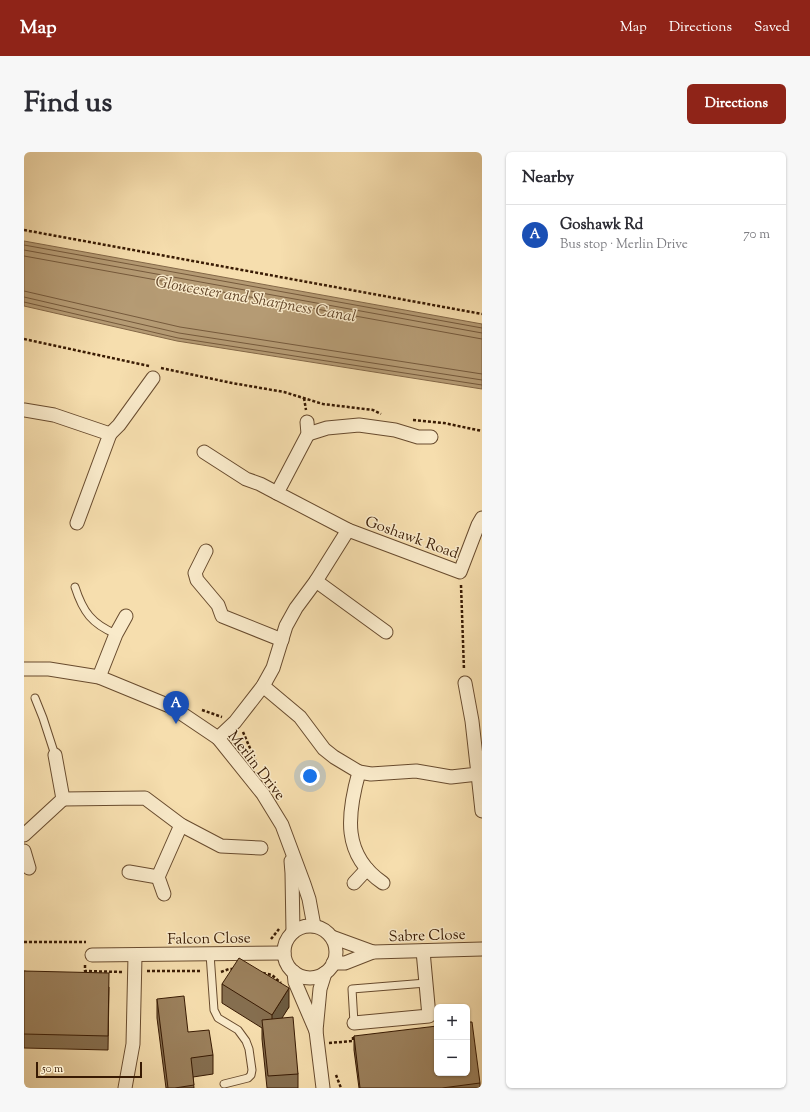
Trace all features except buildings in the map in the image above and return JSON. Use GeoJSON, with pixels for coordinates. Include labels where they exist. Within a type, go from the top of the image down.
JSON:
{"type":"FeatureCollection","features":[{"type":"Feature","properties":{"kind":"street"},"geometry":{"type":"LineString","coordinates":[[77,523],[110,434],[153,378]]}},
{"type":"Feature","properties":{"kind":"street"},"geometry":{"type":"LineString","coordinates":[[24,410],[54,415],[110,434]]}},
{"type":"Feature","properties":{"kind":"street"},"geometry":{"type":"LineString","coordinates":[[277,493],[308,428],[359,425],[395,430],[418,437],[431,437]]}},
{"type":"Feature","properties":{"kind":"street","name":"Goshawk Road"},"geometry":{"type":"LineString","coordinates":[[204,452],[246,479],[260,484],[348,530],[460,572],[482,518]]}},
{"type":"Feature","properties":{"kind":"street","name":"Goshawk Road"},"geometry":{"type":"LineString","coordinates":[[218,738],[234,722],[263,686],[273,668],[286,626],[296,608],[316,581],[348,530]]}},
{"type":"Feature","properties":{"kind":"street"},"geometry":{"type":"LineString","coordinates":[[206,551],[195,573],[195,576],[218,605],[222,616],[282,640]]}},
{"type":"Feature","properties":{"kind":"street"},"geometry":{"type":"LineString","coordinates":[[316,581],[386,632]]}},
{"type":"Feature","properties":{"kind":"street"},"geometry":{"type":"LineString","coordinates":[[98,677],[116,634],[126,616]]}},
{"type":"Feature","properties":{"kind":"street","name":"Merlin Drive"},"geometry":{"type":"LineString","coordinates":[[24,669],[49,669],[98,677],[172,707],[218,738],[263,794],[282,825],[309,899],[314,926]]}},
{"type":"Feature","properties":{"kind":"street"},"geometry":{"type":"LineString","coordinates":[[464,683],[477,720],[478,774],[482,811]]}},
{"type":"Feature","properties":{"kind":"street"},"geometry":{"type":"LineString","coordinates":[[263,686],[300,717],[324,749],[334,758],[359,772],[371,774],[416,771],[451,777],[478,774]]}},
{"type":"Feature","properties":{"kind":"street"},"geometry":{"type":"LineString","coordinates":[[55,755],[63,799]]}},
{"type":"Feature","properties":{"kind":"street"},"geometry":{"type":"LineString","coordinates":[[359,772],[352,797],[351,838],[356,853],[367,869],[383,883]]}},
{"type":"Feature","properties":{"kind":"street"},"geometry":{"type":"LineString","coordinates":[[24,835],[63,799],[145,798],[181,825],[222,846],[261,848]]}},
{"type":"Feature","properties":{"kind":"street"},"geometry":{"type":"LineString","coordinates":[[164,894],[158,877],[181,825]]}},
{"type":"Feature","properties":{"kind":"street","name":"Merlin Drive"},"geometry":{"type":"LineString","coordinates":[[289,845],[292,873],[293,932]]}},
{"type":"Feature","properties":{"kind":"street"},"geometry":{"type":"LineString","coordinates":[[24,851],[29,868]]}},
{"type":"Feature","properties":{"kind":"street"},"geometry":{"type":"LineString","coordinates":[[354,883],[367,869]]}},
{"type":"Feature","properties":{"kind":"street"},"geometry":{"type":"LineString","coordinates":[[129,872],[158,877]]}},
{"type":"Feature","properties":{"kind":"street"},"geometry":{"type":"LineString","coordinates":[[323,1088],[320,989],[329,968],[336,950],[332,937],[321,928],[306,926],[293,932],[285,945],[284,953],[289,966],[294,972],[309,978],[318,977],[329,968]]}},
{"type":"Feature","properties":{"kind":"street","name":"Sabre Close"},"geometry":{"type":"LineString","coordinates":[[332,937],[373,952]]}},
{"type":"Feature","properties":{"kind":"street","name":"Sabre Close"},"geometry":{"type":"LineString","coordinates":[[329,968],[373,952],[482,949]]}},
{"type":"Feature","properties":{"kind":"street"},"geometry":{"type":"LineString","coordinates":[[354,1023],[429,1016],[423,951]]}},
{"type":"Feature","properties":{"kind":"street","name":"Falcon Close"},"geometry":{"type":"LineString","coordinates":[[92,955],[135,956],[284,953]]}},
{"type":"Feature","properties":{"kind":"street"},"geometry":{"type":"LineString","coordinates":[[125,1088],[133,1044],[135,956]]}},
{"type":"Feature","properties":{"kind":"street"},"geometry":{"type":"LineString","coordinates":[[294,972],[295,982],[321,1034]]}},
{"type":"Feature","properties":{"kind":"lane"},"geometry":{"type":"LineString","coordinates":[[75,587],[78,597],[90,617],[100,626],[116,634]]}},
{"type":"Feature","properties":{"kind":"lane"},"geometry":{"type":"LineString","coordinates":[[35,698],[55,755]]}},
{"type":"Feature","properties":{"kind":"lane"},"geometry":{"type":"LineString","coordinates":[[210,954],[214,1010],[218,1018],[238,1030],[246,1041],[249,1049],[252,1070],[251,1075],[248,1078],[224,1084]]}},
{"type":"Feature","properties":{"kind":"lane"},"geometry":{"type":"LineString","coordinates":[[354,1023],[352,989],[426,983]]}},
{"type":"Feature","properties":{"kind":"path"},"geometry":{"type":"LineString","coordinates":[[24,230],[482,314]]}},
{"type":"Feature","properties":{"kind":"path"},"geometry":{"type":"LineString","coordinates":[[24,339],[232,383],[284,392],[323,404],[373,410],[386,416]]}},
{"type":"Feature","properties":{"kind":"path"},"geometry":{"type":"LineString","coordinates":[[409,419],[444,423],[482,431]]}},
{"type":"Feature","properties":{"kind":"path"},"geometry":{"type":"LineString","coordinates":[[460,572],[464,683]]}},
{"type":"Feature","properties":{"kind":"path"},"geometry":{"type":"LineString","coordinates":[[200,709],[234,722],[240,727],[258,767]]}},
{"type":"Feature","properties":{"kind":"path"},"geometry":{"type":"LineString","coordinates":[[24,942],[85,942]]}},
{"type":"Feature","properties":{"kind":"path"},"geometry":{"type":"LineString","coordinates":[[327,1043],[353,1041],[354,1023]]}},
{"type":"Feature","properties":{"kind":"path"},"geometry":{"type":"LineString","coordinates":[[321,1034],[327,1043],[327,1048]]}},
{"type":"Feature","properties":{"kind":"path"},"geometry":{"type":"LineString","coordinates":[[333,1069],[341,1088]]}},
{"type":"Feature","properties":{"kind":"water","name":"Gloucester and Sharpness Canal"},"geometry":{"type":"Polygon","coordinates":[[[24,241],[482,324],[482,389],[177,341],[24,306],[24,241]]]}},
{"type":"Feature","properties":{"kind":"place","name":"Goshawk Rd"},"geometry":{"type":"Point","coordinates":[176,724]}}]}
